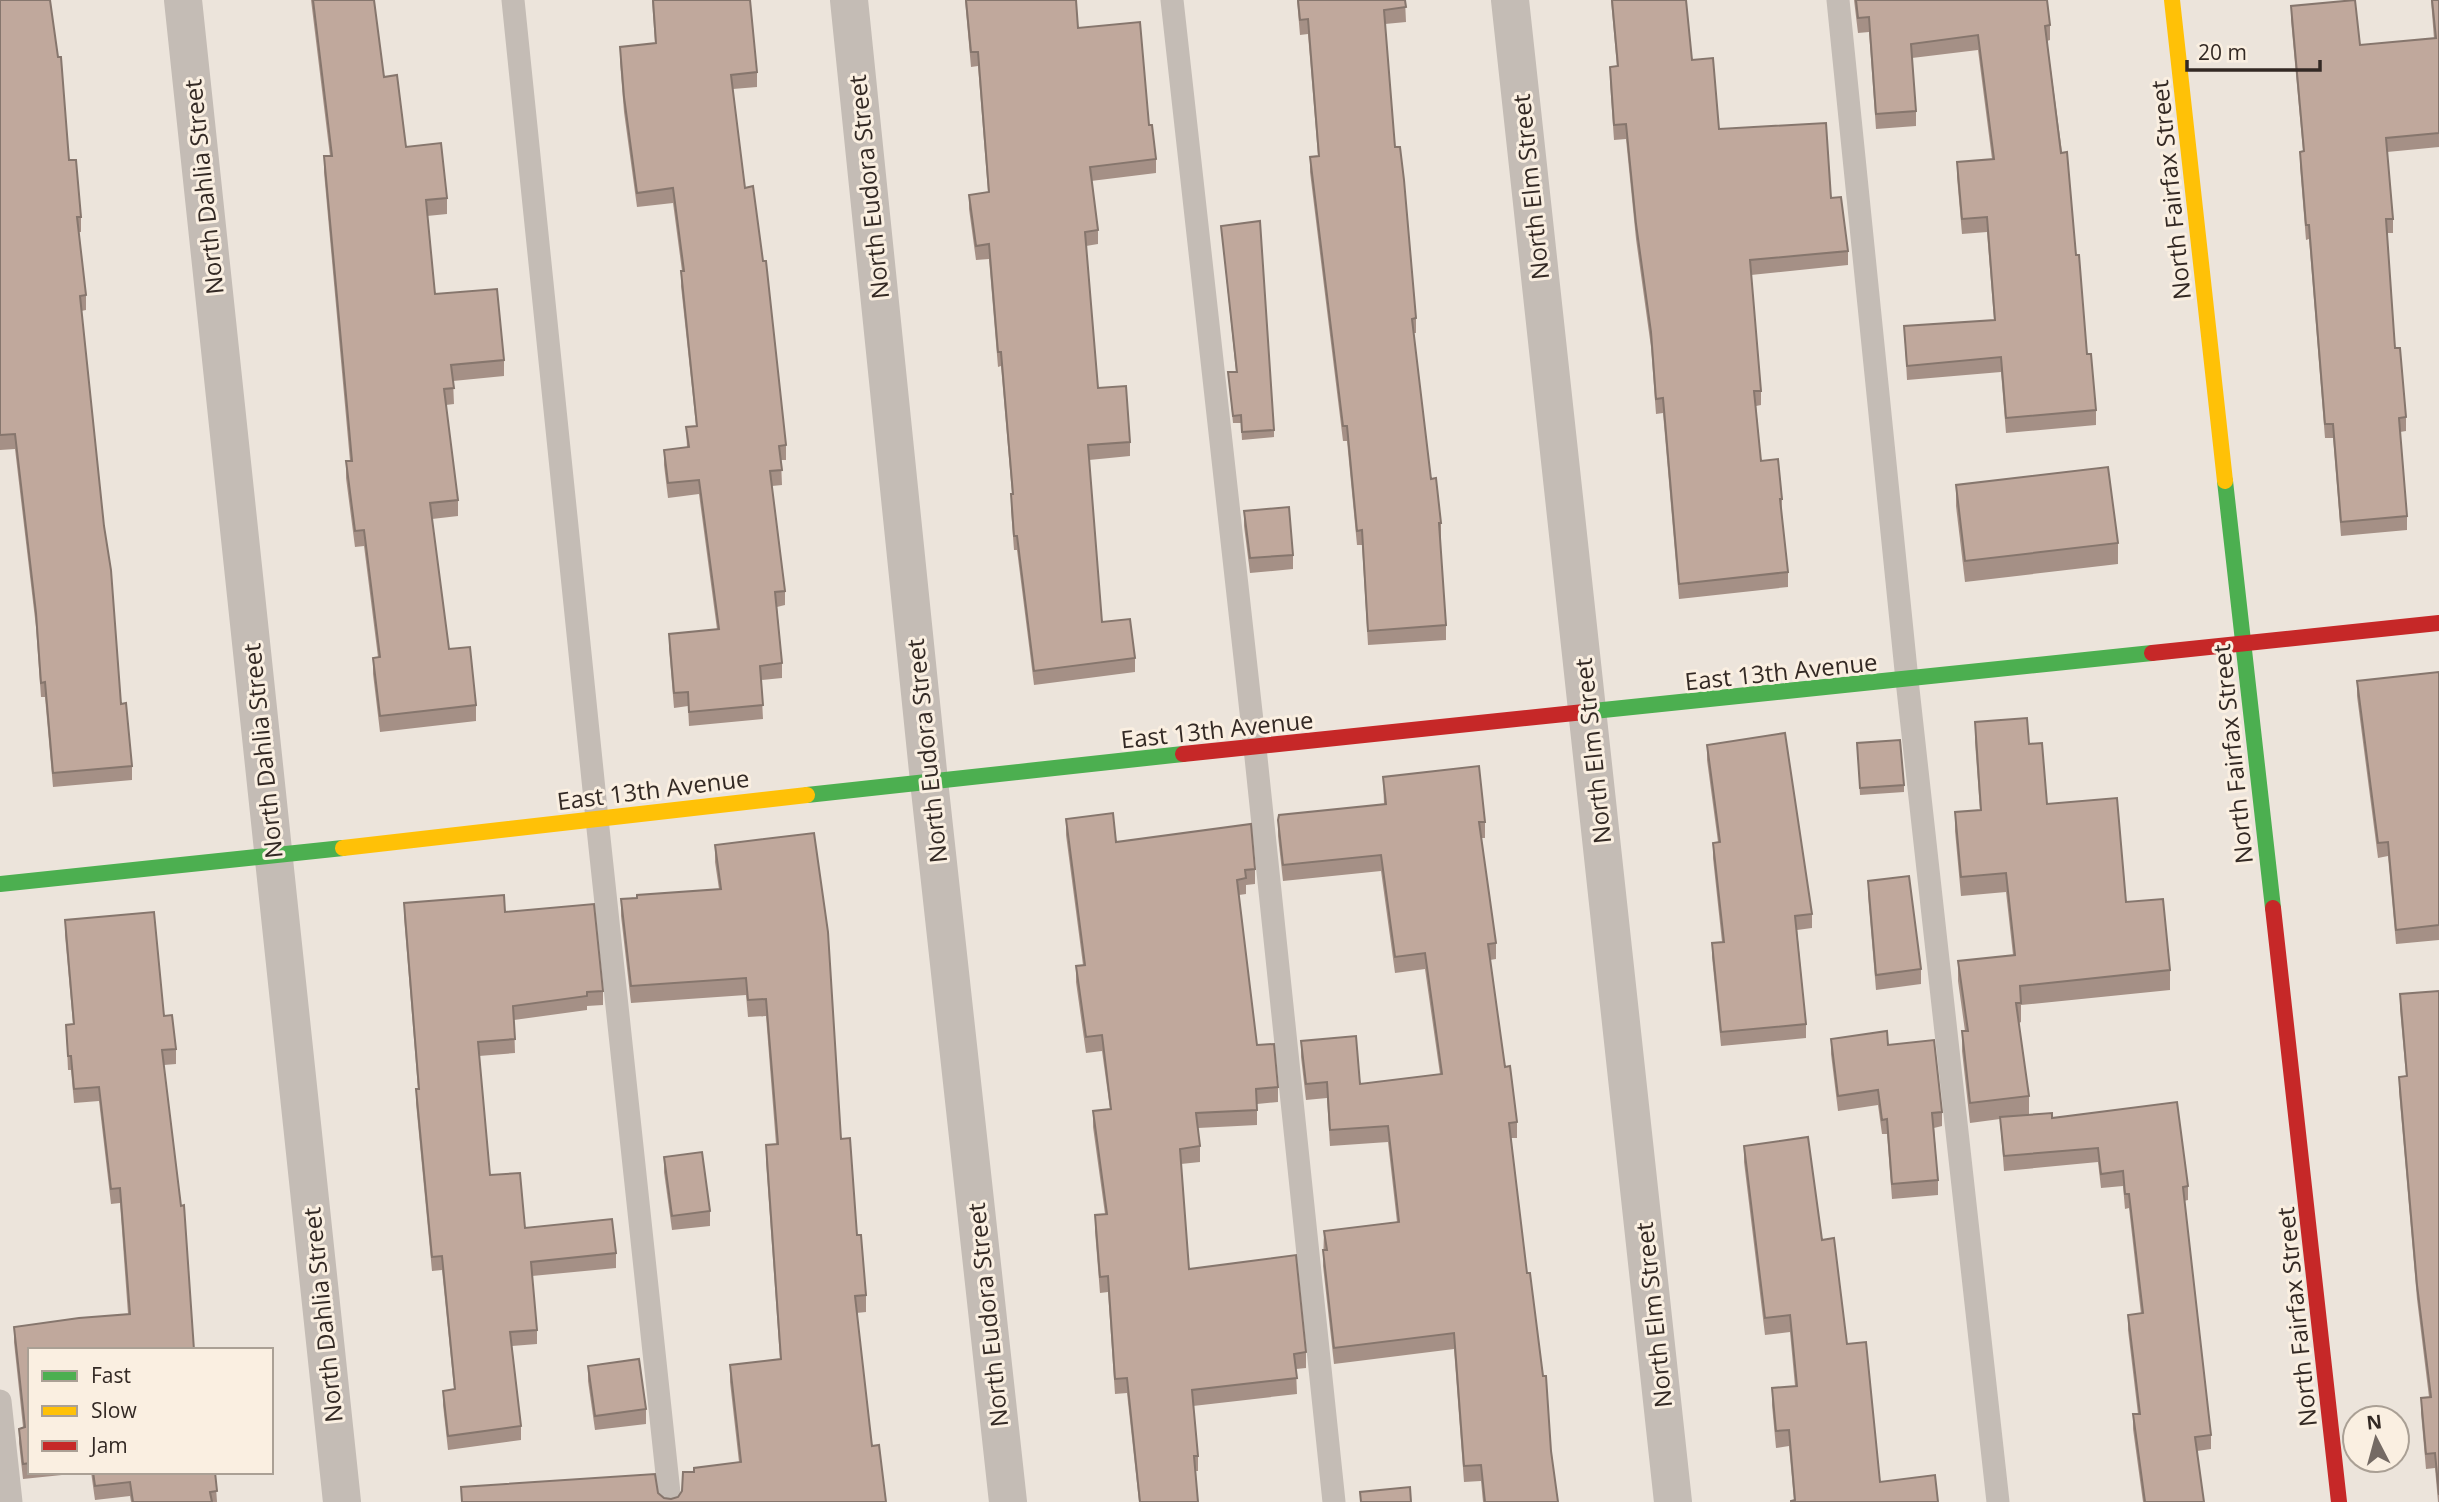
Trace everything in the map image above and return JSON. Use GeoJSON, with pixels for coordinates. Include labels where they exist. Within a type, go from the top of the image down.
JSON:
{"type":"FeatureCollection","features":[{"type":"Feature","properties":{"kind":"main road","name":"North Fairfax Street"},"geometry":{"type":"LineString","coordinates":[[2172,0],[2339,1502]]}},
{"type":"Feature","properties":{"kind":"main road","name":"East 13th Avenue"},"geometry":{"type":"LineString","coordinates":[[0,884],[273,856],[929,781],[2439,623]]}},
{"type":"Feature","properties":{"kind":"street","name":"North Dahlia Street"},"geometry":{"type":"LineString","coordinates":[[183,0],[342,1502]]}},
{"type":"Feature","properties":{"kind":"street","name":"North Eudora Street"},"geometry":{"type":"LineString","coordinates":[[849,0],[929,781],[1008,1502]]}},
{"type":"Feature","properties":{"kind":"street","name":"North Elm Street"},"geometry":{"type":"LineString","coordinates":[[1510,0],[1673,1502]]}},
{"type":"Feature","properties":{"kind":"lane"},"geometry":{"type":"LineString","coordinates":[[513,0],[670,1502]]}},
{"type":"Feature","properties":{"kind":"lane"},"geometry":{"type":"LineString","coordinates":[[1172,0],[1255,748],[1334,1502]]}},
{"type":"Feature","properties":{"kind":"lane"},"geometry":{"type":"LineString","coordinates":[[1838,0],[1907,680],[1998,1502]]}},
{"type":"Feature","properties":{"kind":"lane"},"geometry":{"type":"LineString","coordinates":[[0,1401],[11,1502]]}},
{"type":"Feature","properties":{"kind":"building"},"geometry":{"type":"Polygon","coordinates":[[[0,0],[50,0],[58,57],[61,57],[69,160],[76,160],[81,217],[77,217],[86,295],[80,296],[111,570],[121,704],[126,703],[132,766],[53,773],[45,682],[41,683],[36,613],[15,434],[0,435],[0,0]]]}},
{"type":"Feature","properties":{"kind":"building"},"geometry":{"type":"Polygon","coordinates":[[[313,0],[374,0],[384,77],[397,75],[406,147],[441,143],[447,198],[426,200],[435,294],[497,289],[504,360],[451,365],[454,388],[444,389],[458,500],[430,503],[449,649],[470,647],[476,705],[380,716],[373,658],[380,657],[364,530],[355,531],[346,461],[352,461],[324,156],[332,156],[313,0]]]}},
{"type":"Feature","properties":{"kind":"building"},"geometry":{"type":"Polygon","coordinates":[[[653,0],[750,0],[757,72],[731,75],[745,188],[753,186],[763,261],[766,261],[786,445],[779,446],[782,470],[770,471],[785,591],[775,592],[782,663],[760,666],[763,705],[689,712],[688,692],[674,693],[669,634],[719,629],[699,480],[668,483],[664,450],[689,447],[686,427],[697,426],[681,271],[684,271],[673,188],[637,193],[624,97],[620,47],[656,43],[653,0]]]}},
{"type":"Feature","properties":{"kind":"building"},"geometry":{"type":"Polygon","coordinates":[[[966,0],[1076,0],[1078,28],[1140,22],[1149,125],[1152,125],[1156,159],[1090,167],[1098,230],[1085,232],[1098,388],[1126,386],[1130,442],[1088,445],[1102,622],[1130,619],[1135,658],[1034,671],[1017,536],[1014,536],[1001,352],[998,352],[989,244],[976,246],[969,195],[989,192],[978,52],[971,52],[966,0]]]}},
{"type":"Feature","properties":{"kind":"building"},"geometry":{"type":"Polygon","coordinates":[[[1298,0],[1405,0],[1406,7],[1384,10],[1395,147],[1400,147],[1404,180],[1416,318],[1412,319],[1431,479],[1436,478],[1441,523],[1446,625],[1368,631],[1362,530],[1357,531],[1347,426],[1343,426],[1310,157],[1319,156],[1308,19],[1300,20],[1298,0]]]}},
{"type":"Feature","properties":{"kind":"building"},"geometry":{"type":"Polygon","coordinates":[[[1612,0],[1686,0],[1692,60],[1713,58],[1719,129],[1826,123],[1831,198],[1841,197],[1848,251],[1750,260],[1761,391],[1754,391],[1761,461],[1778,459],[1788,572],[1679,584],[1663,398],[1656,399],[1651,332],[1626,124],[1614,125],[1610,67],[1618,66],[1612,0]]]}},
{"type":"Feature","properties":{"kind":"building"},"geometry":{"type":"Polygon","coordinates":[[[1856,0],[2047,0],[2050,25],[2045,26],[2061,153],[2067,152],[2087,354],[2091,354],[2096,410],[2006,418],[2001,357],[1907,366],[1904,326],[1995,320],[1987,217],[1962,219],[1957,162],[1994,159],[1978,35],[1911,44],[1916,111],[1876,114],[1869,17],[1858,18],[1856,0]]]}},
{"type":"Feature","properties":{"kind":"building"},"geometry":{"type":"Polygon","coordinates":[[[2355,0],[2360,45],[2436,38],[2432,0],[2439,0],[2439,133],[2386,138],[2393,219],[2386,219],[2395,348],[2400,348],[2406,417],[2399,418],[2407,516],[2341,522],[2333,424],[2325,424],[2309,225],[2306,225],[2300,152],[2304,151],[2291,6],[2355,0]]]}},
{"type":"Feature","properties":{"kind":"building"},"geometry":{"type":"Polygon","coordinates":[[[1260,221],[1274,430],[1242,432],[1241,415],[1233,416],[1228,372],[1237,372],[1221,226],[1260,221]]]}},
{"type":"Feature","properties":{"kind":"building"},"geometry":{"type":"Polygon","coordinates":[[[2108,467],[2118,543],[1965,561],[1956,485],[2108,467]]]}},
{"type":"Feature","properties":{"kind":"building"},"geometry":{"type":"Polygon","coordinates":[[[1289,507],[1293,555],[1250,558],[1244,511],[1289,507]]]}},
{"type":"Feature","properties":{"kind":"building"},"geometry":{"type":"Polygon","coordinates":[[[2439,672],[2439,925],[2396,930],[2388,842],[2378,843],[2357,681],[2439,672]]]}},
{"type":"Feature","properties":{"kind":"building"},"geometry":{"type":"Polygon","coordinates":[[[2027,718],[2029,744],[2042,743],[2047,804],[2117,798],[2126,902],[2163,899],[2170,970],[2020,986],[2021,1003],[2016,1003],[2029,1096],[1970,1103],[1962,1031],[1968,1031],[1958,961],[2015,955],[2006,873],[1961,877],[1955,812],[1981,810],[1975,722],[2027,718]]]}},
{"type":"Feature","properties":{"kind":"building"},"geometry":{"type":"Polygon","coordinates":[[[1785,733],[1812,914],[1795,916],[1806,1024],[1721,1032],[1712,943],[1724,942],[1713,843],[1720,842],[1707,745],[1785,733]]]}},
{"type":"Feature","properties":{"kind":"building"},"geometry":{"type":"Polygon","coordinates":[[[1900,740],[1904,785],[1860,788],[1857,743],[1900,740]]]}},
{"type":"Feature","properties":{"kind":"building"},"geometry":{"type":"Polygon","coordinates":[[[1479,766],[1485,822],[1479,822],[1496,943],[1488,944],[1505,1067],[1510,1066],[1517,1122],[1509,1123],[1527,1273],[1530,1273],[1543,1376],[1546,1376],[1551,1451],[1558,1502],[1485,1502],[1481,1465],[1464,1466],[1454,1333],[1334,1348],[1323,1250],[1327,1250],[1324,1231],[1399,1222],[1388,1126],[1330,1130],[1327,1082],[1306,1084],[1301,1041],[1356,1036],[1360,1084],[1442,1074],[1425,953],[1395,957],[1381,855],[1283,865],[1279,815],[1386,804],[1383,777],[1479,766]]]}},
{"type":"Feature","properties":{"kind":"building"},"geometry":{"type":"Polygon","coordinates":[[[1113,813],[1116,842],[1251,824],[1255,869],[1245,870],[1246,878],[1237,880],[1257,1045],[1274,1044],[1278,1087],[1256,1089],[1257,1110],[1196,1113],[1200,1146],[1180,1149],[1189,1269],[1296,1255],[1306,1352],[1294,1354],[1297,1378],[1192,1390],[1198,1456],[1194,1456],[1198,1502],[1140,1502],[1127,1378],[1115,1379],[1108,1276],[1100,1277],[1095,1215],[1107,1214],[1093,1111],[1111,1109],[1102,1035],[1086,1037],[1076,966],[1085,965],[1066,819],[1113,813]]]}},
{"type":"Feature","properties":{"kind":"building"},"geometry":{"type":"Polygon","coordinates":[[[814,833],[828,932],[841,1139],[850,1138],[857,1235],[861,1235],[866,1295],[855,1296],[872,1446],[879,1445],[886,1502],[462,1502],[461,1487],[655,1474],[658,1493],[671,1499],[678,1497],[682,1491],[683,1472],[741,1462],[730,1365],[781,1359],[766,1145],[778,1144],[766,999],[748,1000],[746,978],[631,986],[621,899],[637,898],[637,895],[721,889],[715,845],[814,833]]]}},
{"type":"Feature","properties":{"kind":"building"},"geometry":{"type":"Polygon","coordinates":[[[1909,876],[1921,969],[1876,975],[1868,881],[1909,876]]]}},
{"type":"Feature","properties":{"kind":"building"},"geometry":{"type":"Polygon","coordinates":[[[504,895],[505,912],[594,904],[603,991],[587,992],[587,996],[513,1006],[515,1039],[478,1042],[490,1175],[520,1173],[525,1228],[612,1219],[616,1253],[531,1262],[537,1330],[510,1332],[521,1426],[448,1436],[443,1391],[455,1389],[442,1256],[432,1257],[416,1089],[419,1089],[404,903],[504,895]]]}},
{"type":"Feature","properties":{"kind":"building"},"geometry":{"type":"Polygon","coordinates":[[[154,912],[164,1016],[172,1015],[176,1049],[162,1050],[181,1206],[184,1205],[194,1348],[28,1348],[28,1463],[23,1464],[19,1429],[25,1427],[14,1327],[130,1314],[120,1188],[111,1189],[99,1087],[74,1089],[71,1056],[68,1056],[66,1025],[74,1024],[65,920],[154,912]]]}},
{"type":"Feature","properties":{"kind":"building"},"geometry":{"type":"Polygon","coordinates":[[[2439,991],[2439,1495],[2435,1453],[2426,1454],[2421,1398],[2431,1397],[2417,1285],[2399,1077],[2407,1076],[2400,994],[2439,991]]]}},
{"type":"Feature","properties":{"kind":"building"},"geometry":{"type":"Polygon","coordinates":[[[1887,1031],[1888,1045],[1934,1040],[1942,1112],[1932,1113],[1938,1180],[1892,1184],[1887,1119],[1882,1120],[1878,1090],[1838,1096],[1831,1039],[1887,1031]]]}},
{"type":"Feature","properties":{"kind":"building"},"geometry":{"type":"Polygon","coordinates":[[[2177,1102],[2188,1186],[2183,1187],[2211,1435],[2195,1437],[2204,1502],[2145,1502],[2133,1414],[2140,1414],[2128,1315],[2143,1313],[2129,1194],[2125,1194],[2123,1171],[2101,1174],[2098,1148],[2004,1156],[2000,1117],[2052,1113],[2052,1118],[2177,1102]]]}},
{"type":"Feature","properties":{"kind":"building"},"geometry":{"type":"Polygon","coordinates":[[[1808,1137],[1822,1240],[1834,1238],[1847,1344],[1866,1342],[1880,1482],[1935,1475],[1938,1502],[1791,1502],[1795,1500],[1789,1430],[1776,1431],[1772,1388],[1797,1386],[1790,1315],[1765,1318],[1744,1146],[1808,1137]]]}},
{"type":"Feature","properties":{"kind":"building"},"geometry":{"type":"Polygon","coordinates":[[[702,1152],[710,1211],[672,1216],[664,1157],[702,1152]]]}},
{"type":"Feature","properties":{"kind":"building"},"geometry":{"type":"Polygon","coordinates":[[[639,1359],[646,1409],[595,1416],[588,1366],[639,1359]]]}},
{"type":"Feature","properties":{"kind":"building"},"geometry":{"type":"Polygon","coordinates":[[[93,1474],[215,1474],[217,1491],[210,1492],[212,1502],[133,1502],[130,1482],[95,1486],[93,1474]]]}},
{"type":"Feature","properties":{"kind":"building"},"geometry":{"type":"Polygon","coordinates":[[[1410,1487],[1411,1502],[1361,1502],[1360,1492],[1410,1487]]]}},
{"type":"Feature","properties":{"kind":"traffic: fast"},"geometry":{"type":"LineString","coordinates":[[2225,481],[2273,908]]}},
{"type":"Feature","properties":{"kind":"traffic: fast"},"geometry":{"type":"LineString","coordinates":[[1584,712],[2152,653]]}},
{"type":"Feature","properties":{"kind":"traffic: fast"},"geometry":{"type":"LineString","coordinates":[[807,795],[1183,754]]}},
{"type":"Feature","properties":{"kind":"traffic: fast"},"geometry":{"type":"LineString","coordinates":[[0,884],[343,848]]}},
{"type":"Feature","properties":{"kind":"traffic: slow"},"geometry":{"type":"LineString","coordinates":[[2172,0],[2225,481]]}},
{"type":"Feature","properties":{"kind":"traffic: slow"},"geometry":{"type":"LineString","coordinates":[[343,848],[807,795]]}},
{"type":"Feature","properties":{"kind":"traffic: jam"},"geometry":{"type":"LineString","coordinates":[[2152,653],[2439,623]]}},
{"type":"Feature","properties":{"kind":"traffic: jam"},"geometry":{"type":"LineString","coordinates":[[1183,754],[1584,712]]}},
{"type":"Feature","properties":{"kind":"traffic: jam"},"geometry":{"type":"LineString","coordinates":[[2273,908],[2339,1502]]}}]}
